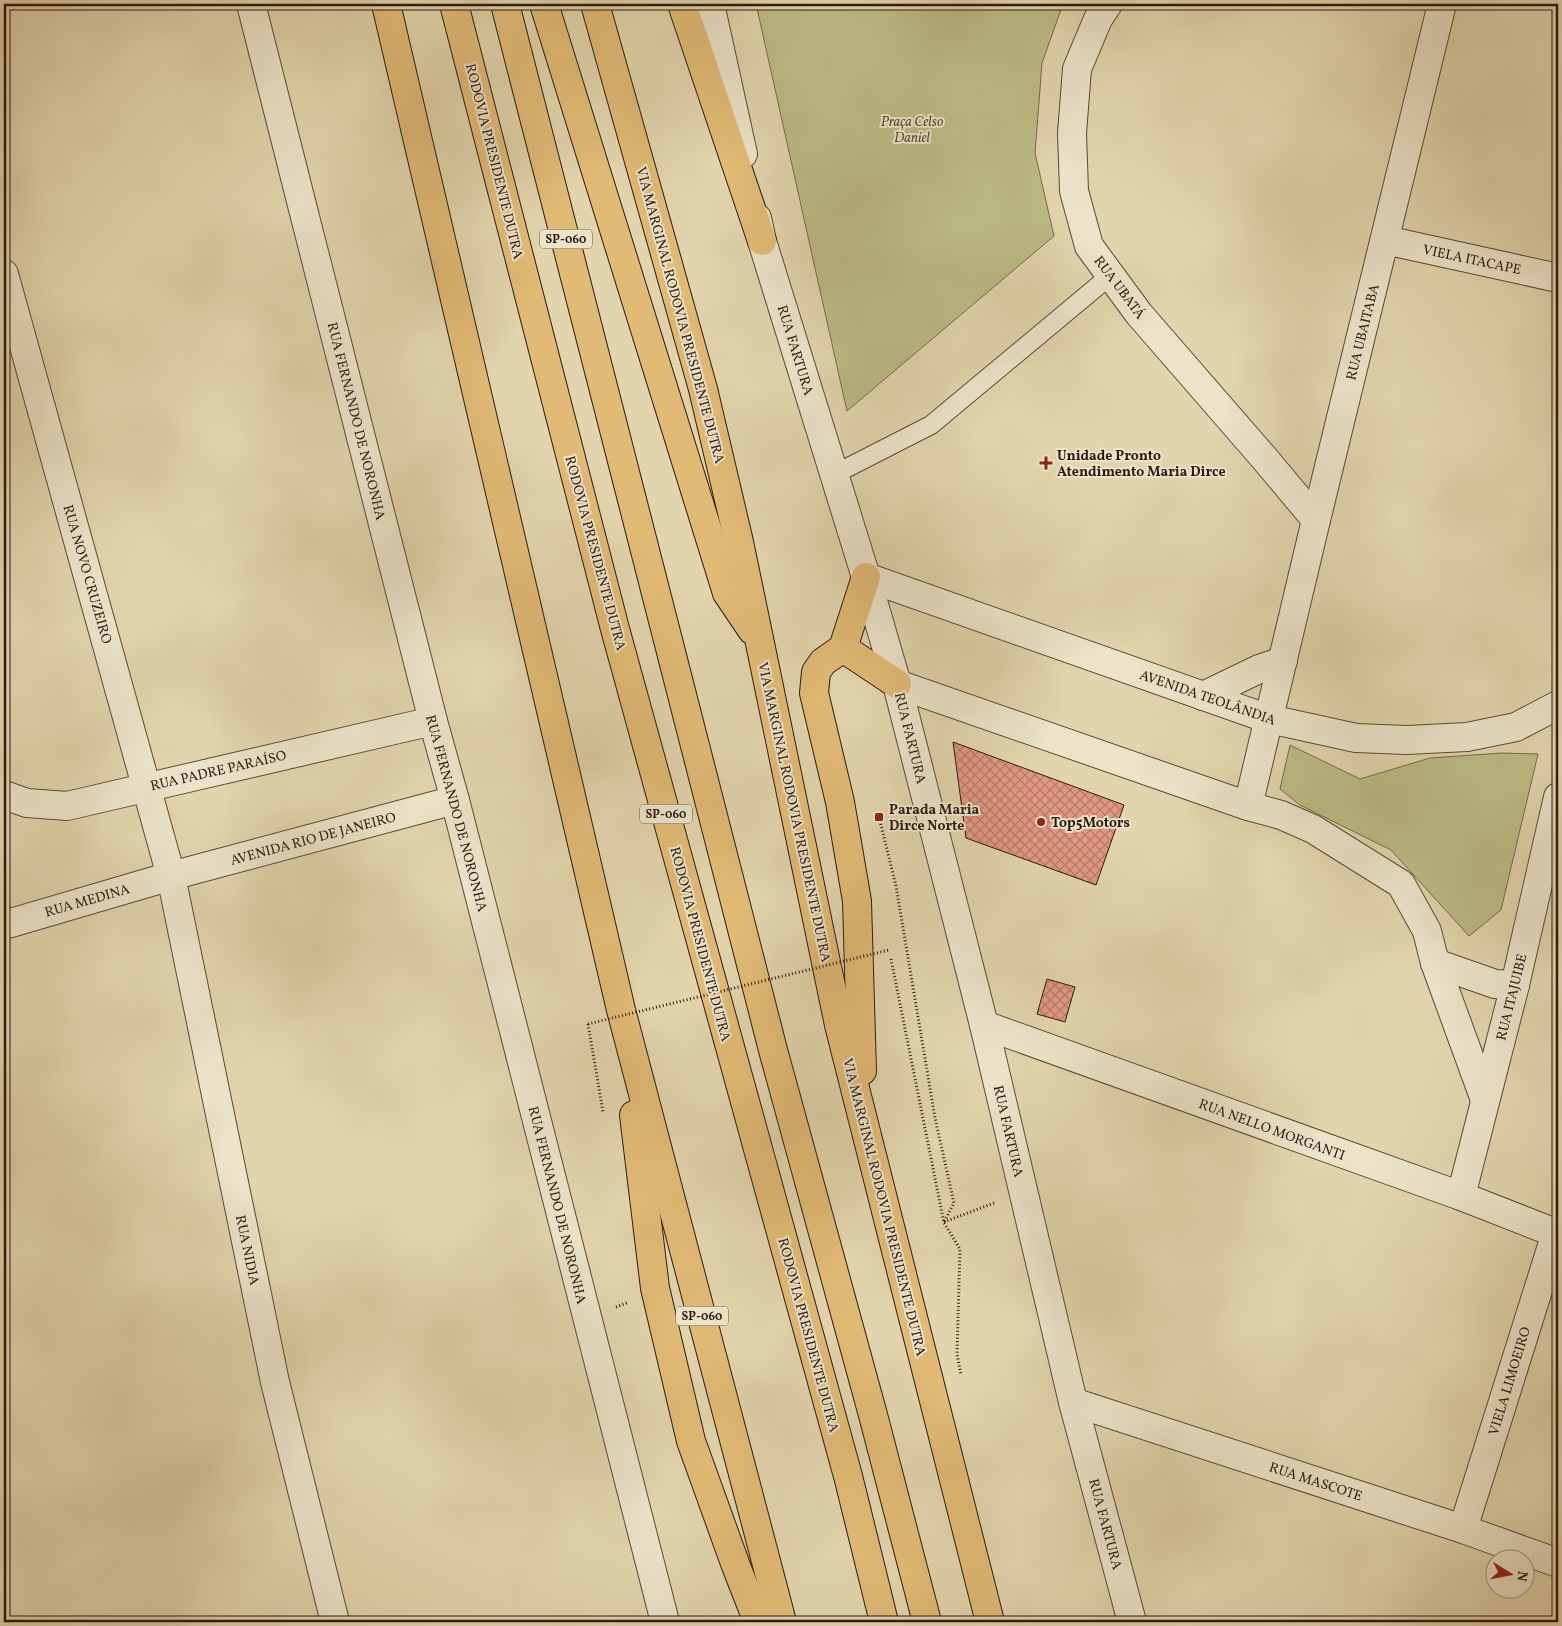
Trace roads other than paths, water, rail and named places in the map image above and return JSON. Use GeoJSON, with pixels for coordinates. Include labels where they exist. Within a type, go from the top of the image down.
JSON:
{"type":"FeatureCollection","features":[{"type":"Feature","properties":{"kind":"highway","name":"SP-060"},"geometry":{"type":"LineString","coordinates":[[386,4],[621,1010],[782,1622]]}},
{"type":"Feature","properties":{"kind":"highway","name":"RODOVIA PRESIDENTE DUTRA"},"geometry":{"type":"LineString","coordinates":[[454,4],[615,628],[848,1476],[884,1622]]}},
{"type":"Feature","properties":{"kind":"highway","name":"SP-060"},"geometry":{"type":"LineString","coordinates":[[505,4],[773,1050],[927,1622]]}},
{"type":"Feature","properties":{"kind":"highway"},"geometry":{"type":"LineString","coordinates":[[544,4],[727,593],[760,642]]}},
{"type":"Feature","properties":{"kind":"highway","name":"VIA MARGINAL RODOVIA PRESIDENTE DUTRA"},"geometry":{"type":"LineString","coordinates":[[595,4],[703,389],[739,542],[839,1025],[990,1622]]}},
{"type":"Feature","properties":{"kind":"highway"},"geometry":{"type":"LineString","coordinates":[[682,4],[762,241]]}},
{"type":"Feature","properties":{"kind":"highway"},"geometry":{"type":"LineString","coordinates":[[864,1122],[857,901],[840,802],[814,693],[816,672],[823,662],[843,648],[866,577]]}},
{"type":"Feature","properties":{"kind":"highway"},"geometry":{"type":"LineString","coordinates":[[843,648],[897,684]]}},
{"type":"Feature","properties":{"kind":"highway"},"geometry":{"type":"LineString","coordinates":[[621,1010],[655,1288],[691,1441],[758,1622]]}},
{"type":"Feature","properties":{"kind":"street","name":"RUA FERNANDO DE NORONHA"},"geometry":{"type":"LineString","coordinates":[[251,4],[665,1622]]}},
{"type":"Feature","properties":{"kind":"street","name":"RUA FARTURA"},"geometry":{"type":"LineString","coordinates":[[710,4],[762,241],[835,474],[897,684],[984,1025],[1073,1402],[1132,1622]]}},
{"type":"Feature","properties":{"kind":"street","name":"RUA UBATÁ"},"geometry":{"type":"LineString","coordinates":[[1108,4],[1098,18],[1077,69],[1072,133],[1074,191],[1089,246],[1139,314],[1316,520]]}},
{"type":"Feature","properties":{"kind":"street","name":"RUA UBAITABA"},"geometry":{"type":"LineString","coordinates":[[1248,806],[1442,4]]}},
{"type":"Feature","properties":{"kind":"street","name":"VIELA ITACAPE"},"geometry":{"type":"LineString","coordinates":[[1385,240],[1558,278]]}},
{"type":"Feature","properties":{"kind":"street","name":"RUA NOVO CRUZEIRO"},"geometry":{"type":"LineString","coordinates":[[4,274],[171,876]]}},
{"type":"Feature","properties":{"kind":"street","name":"AVENIDA TEOLÂNDIA"},"geometry":{"type":"LineString","coordinates":[[866,577],[1268,720],[1356,738],[1407,740],[1467,737],[1516,727],[1558,705]]}},
{"type":"Feature","properties":{"kind":"street"},"geometry":{"type":"LineString","coordinates":[[1203,696],[1259,669],[1283,661]]}},
{"type":"Feature","properties":{"kind":"street"},"geometry":{"type":"LineString","coordinates":[[897,684],[1248,806],[1281,815],[1313,829],[1401,884],[1427,931],[1435,963],[1485,1100]]}},
{"type":"Feature","properties":{"kind":"street","name":"RUA PADRE PARAÍSO"},"geometry":{"type":"LineString","coordinates":[[4,795],[27,803],[67,806],[433,721]]}},
{"type":"Feature","properties":{"kind":"street","name":"RUA ITAJUIBE"},"geometry":{"type":"LineString","coordinates":[[1461,1196],[1515,985],[1558,797]]}},
{"type":"Feature","properties":{"kind":"street","name":"AVENIDA RIO DE JANEIRO"},"geometry":{"type":"LineString","coordinates":[[171,876],[454,800]]}},
{"type":"Feature","properties":{"kind":"street","name":"RUA MEDINA"},"geometry":{"type":"LineString","coordinates":[[4,924],[171,876]]}},
{"type":"Feature","properties":{"kind":"street","name":"RUA NIDIA"},"geometry":{"type":"LineString","coordinates":[[171,876],[275,1382],[335,1622]]}},
{"type":"Feature","properties":{"kind":"street"},"geometry":{"type":"LineString","coordinates":[[1435,963],[1495,984],[1515,985]]}},
{"type":"Feature","properties":{"kind":"street","name":"RUA NELLO MORGANTI"},"geometry":{"type":"LineString","coordinates":[[984,1025],[1461,1196],[1557,1233]]}},
{"type":"Feature","properties":{"kind":"street","name":"VIELA LIMOEIRO"},"geometry":{"type":"LineString","coordinates":[[1463,1529],[1557,1233]]}},
{"type":"Feature","properties":{"kind":"street","name":"RUA MASCOTE"},"geometry":{"type":"LineString","coordinates":[[1073,1402],[1463,1529],[1558,1563]]}},
{"type":"Feature","properties":{"kind":"lane"},"geometry":{"type":"LineString","coordinates":[[835,474],[931,425],[1111,275]]}},
{"type":"Feature","properties":{"kind":"place","name":"Unidade Pronto Atendimento Maria Dirce"},"geometry":{"type":"Point","coordinates":[1046,463]}},
{"type":"Feature","properties":{"kind":"place","name":"Parada Maria Dirce Norte"},"geometry":{"type":"Point","coordinates":[879,817]}},
{"type":"Feature","properties":{"kind":"place","name":"Top5Motors"},"geometry":{"type":"Point","coordinates":[1041,822]}},
{"type":"Feature","properties":{"kind":"park label","name":"Praça Celso Daniel"},"geometry":{"type":"Point","coordinates":[912,130]}}]}
